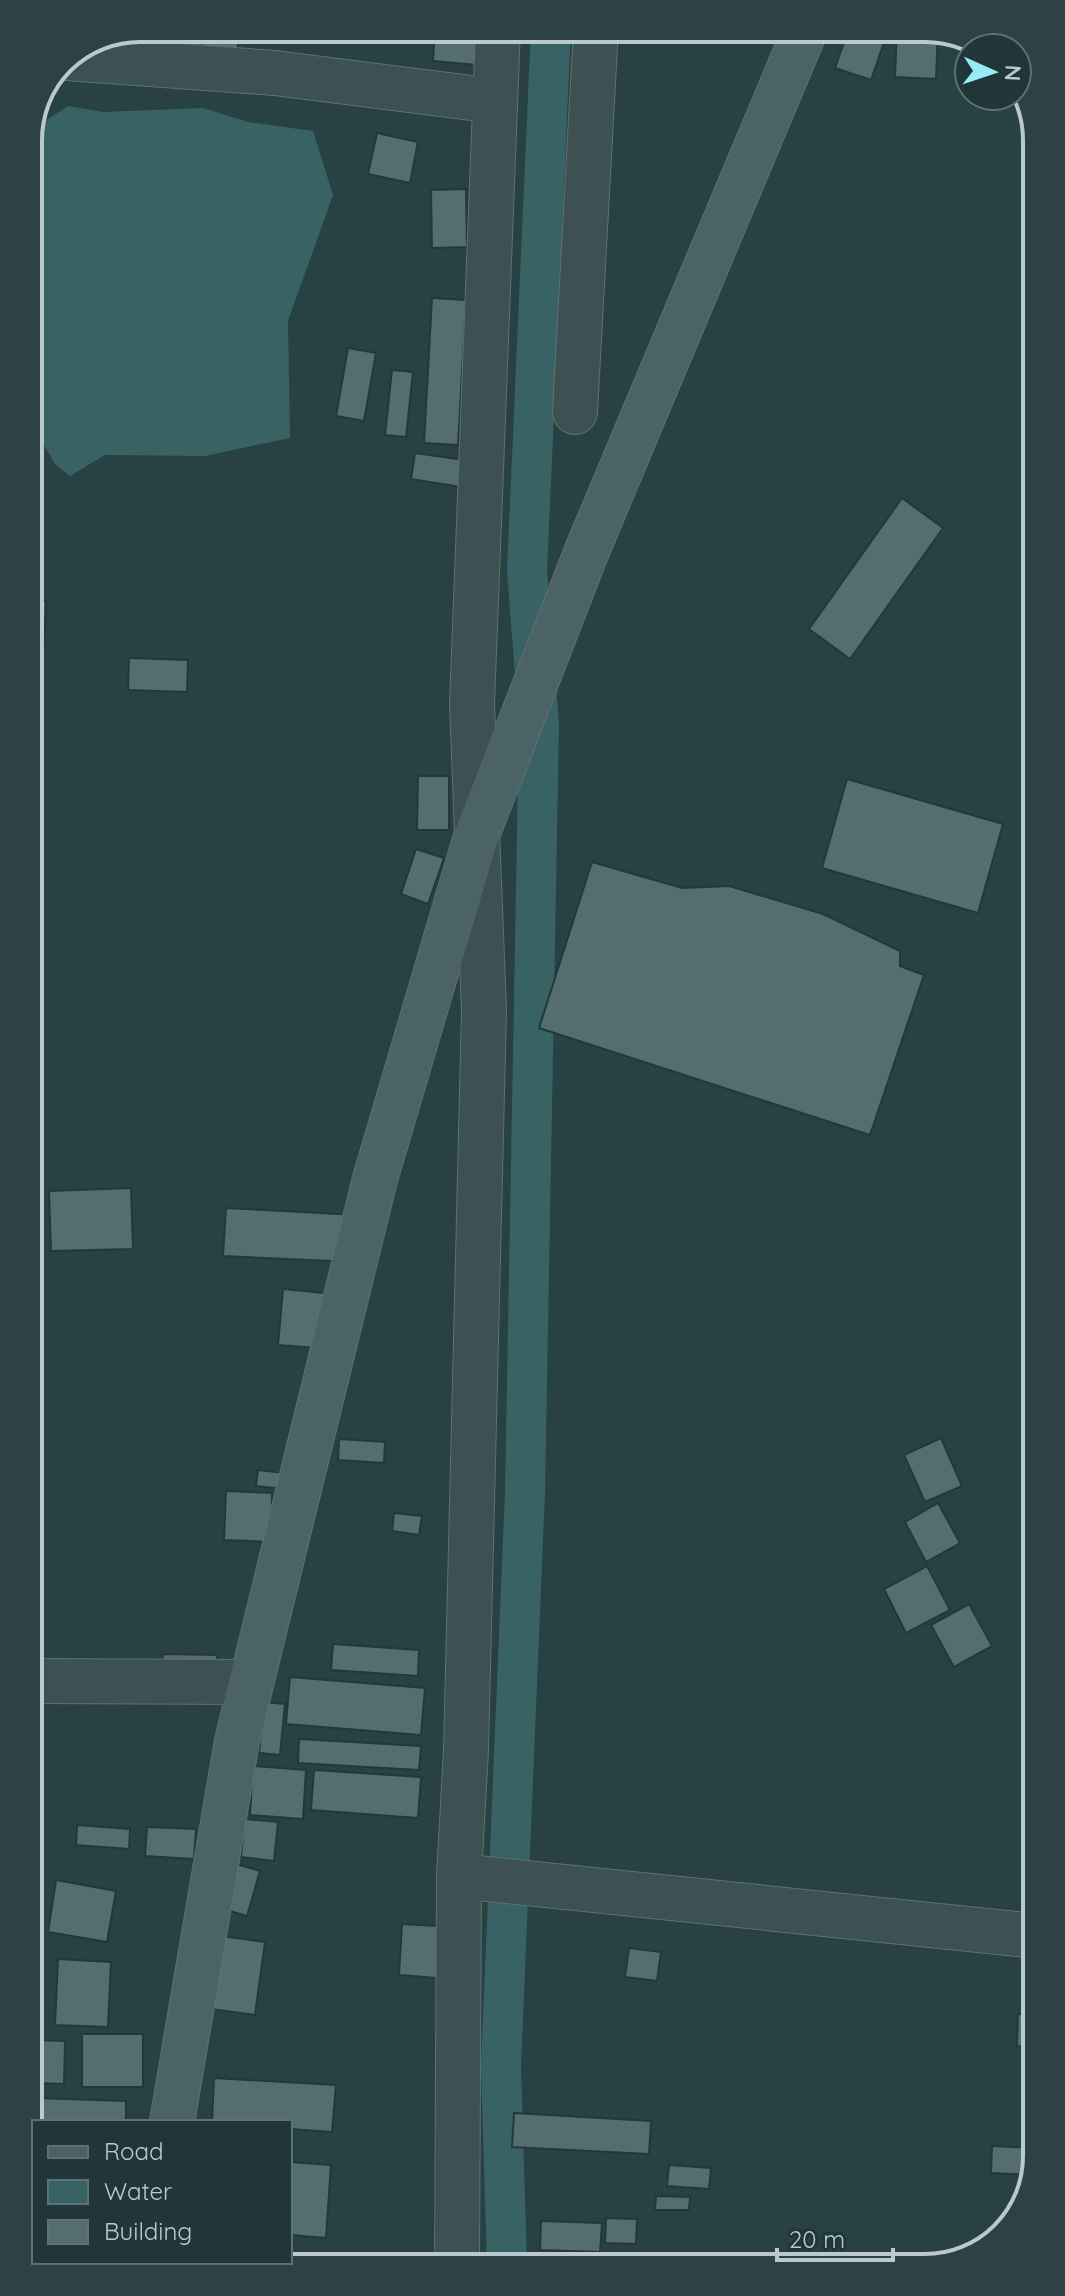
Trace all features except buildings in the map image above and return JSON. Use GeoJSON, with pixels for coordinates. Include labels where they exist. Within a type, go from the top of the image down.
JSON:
{"type":"FeatureCollection","features":[{"type":"Feature","properties":{"kind":"street"},"geometry":{"type":"LineString","coordinates":[[457,2254],[472,1878],[466,1750],[484,1010],[472,704],[497,42]]}},
{"type":"Feature","properties":{"kind":"street"},"geometry":{"type":"LineString","coordinates":[[575,412],[595,42]]}},
{"type":"Feature","properties":{"kind":"street"},"geometry":{"type":"LineString","coordinates":[[172,2120],[237,1741],[375,1179],[475,840],[586,553],[800,42]]}},
{"type":"Feature","properties":{"kind":"street"},"geometry":{"type":"LineString","coordinates":[[85,59],[275,73],[495,101]]}},
{"type":"Feature","properties":{"kind":"street"},"geometry":{"type":"LineString","coordinates":[[42,1681],[251,1682]]}},
{"type":"Feature","properties":{"kind":"street"},"geometry":{"type":"LineString","coordinates":[[472,1878],[1023,1935]]}},
{"type":"Feature","properties":{"kind":"water"},"geometry":{"type":"Polygon","coordinates":[[[68,106],[103,112],[203,108],[248,122],[313,131],[333,195],[288,321],[290,438],[205,456],[105,455],[70,476],[55,464],[42,442],[44,122],[68,106]]]}},
{"type":"Feature","properties":{"kind":"waterway"},"geometry":{"type":"LineString","coordinates":[[507,2254],[501,2066],[525,1492],[539,724],[527,571],[550,42]]}}]}
